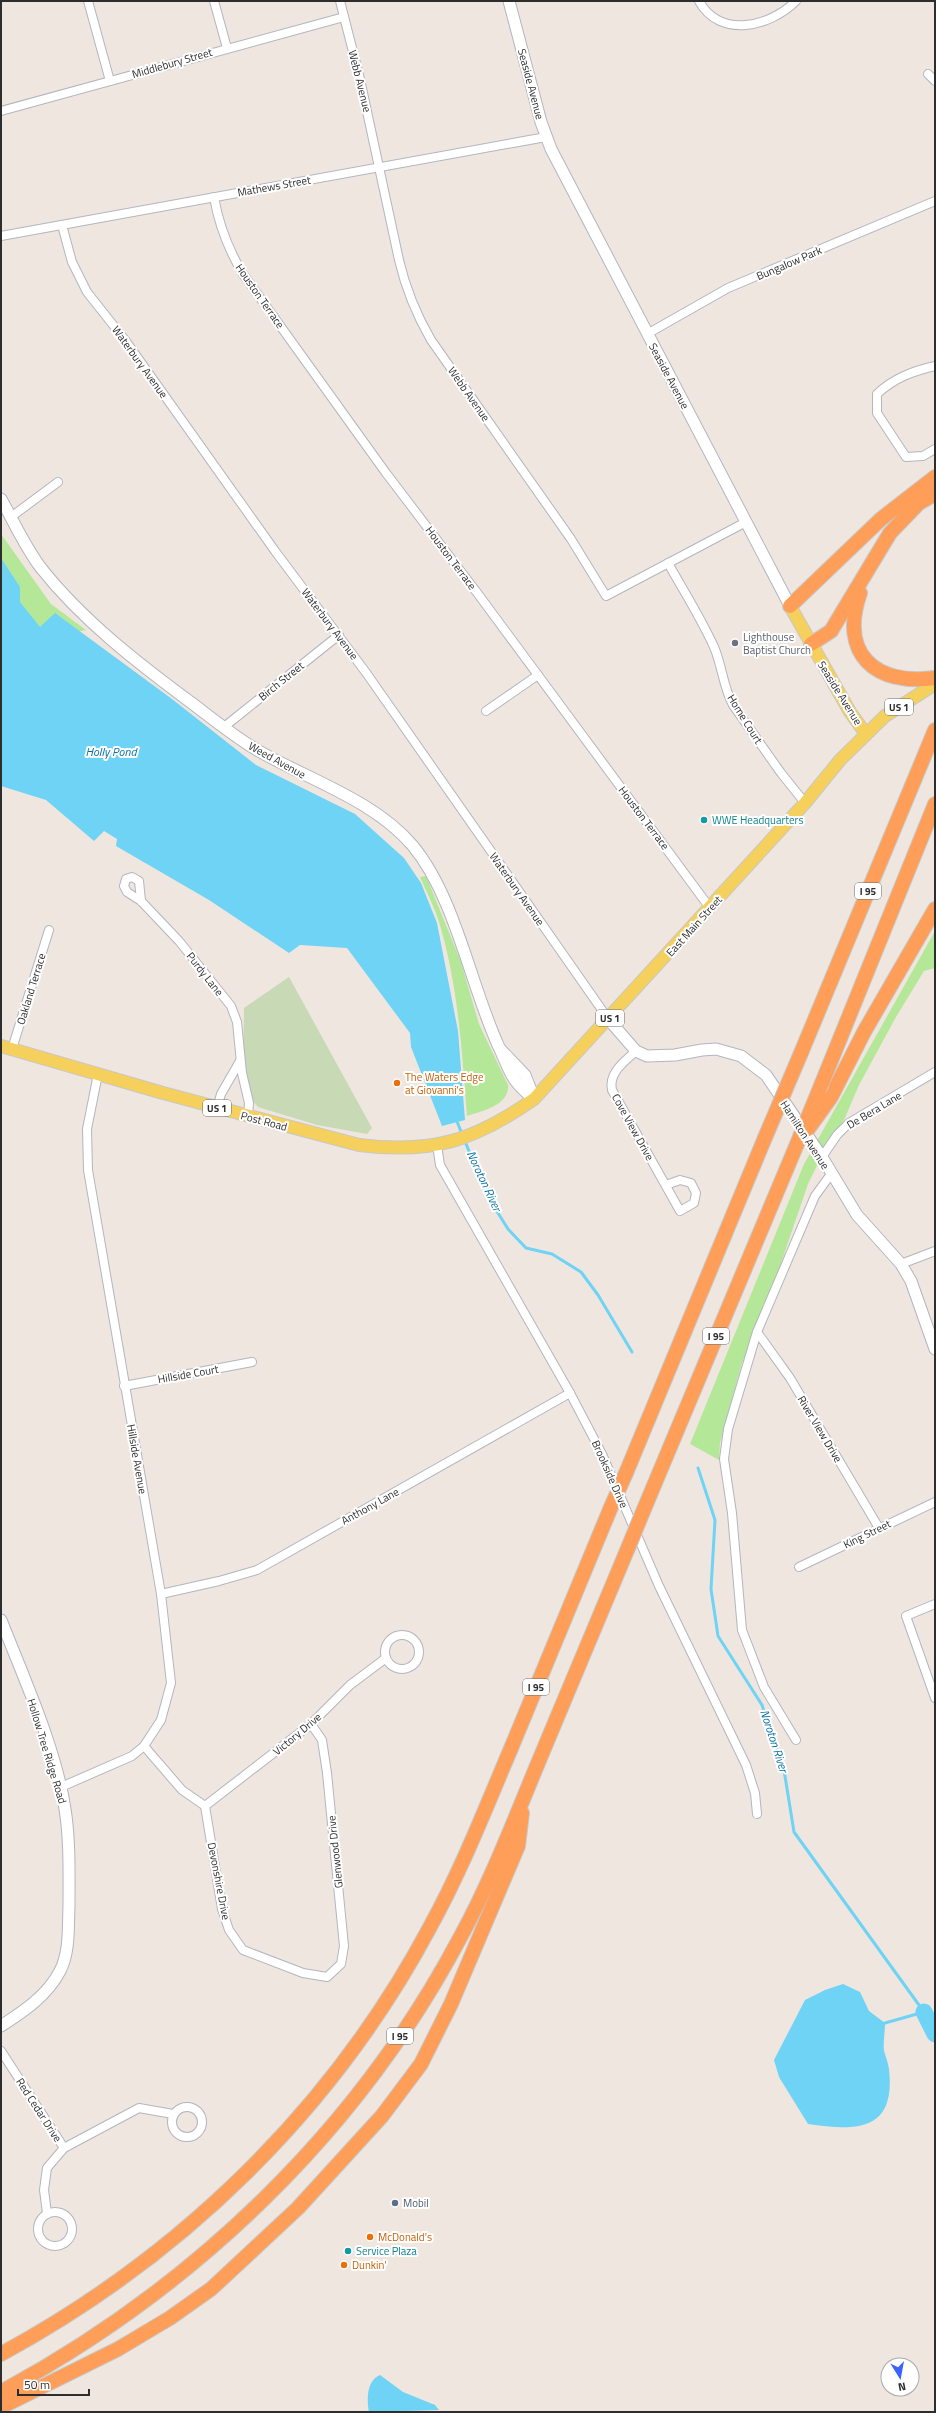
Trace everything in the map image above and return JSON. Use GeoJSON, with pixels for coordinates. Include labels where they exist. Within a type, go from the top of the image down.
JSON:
{"type":"FeatureCollection","features":[{"type":"Feature","properties":{"kind":"highway"},"geometry":{"type":"LineString","coordinates":[[790,606],[880,519],[935,477]]}},
{"type":"Feature","properties":{"kind":"highway"},"geometry":{"type":"LineString","coordinates":[[810,644],[832,631],[873,559],[899,522],[919,503],[935,494]]}},
{"type":"Feature","properties":{"kind":"highway"},"geometry":{"type":"LineString","coordinates":[[873,559],[861,589],[853,618],[853,633],[858,649],[867,662],[886,675],[909,680],[935,678]]}},
{"type":"Feature","properties":{"kind":"highway"},"geometry":{"type":"LineString","coordinates":[[902,809],[935,720]]}},
{"type":"Feature","properties":{"kind":"highway","name":"I 95"},"geometry":{"type":"LineString","coordinates":[[1,2354],[54,2324],[111,2286],[193,2223],[244,2176],[291,2126],[356,2046],[412,1959],[460,1868],[626,1474],[935,730]]}},
{"type":"Feature","properties":{"kind":"highway","name":"I 95"},"geometry":{"type":"LineString","coordinates":[[1,2392],[112,2324],[169,2282],[249,2214],[321,2139],[382,2062],[429,1992],[476,1907],[524,1797],[797,1144],[935,804]]}},
{"type":"Feature","properties":{"kind":"highway"},"geometry":{"type":"LineString","coordinates":[[797,1144],[831,1097],[864,1032],[935,908]]}},
{"type":"Feature","properties":{"kind":"highway"},"geometry":{"type":"LineString","coordinates":[[1,2408],[118,2349],[170,2318],[211,2289],[298,2208],[382,2116],[421,2064],[451,2004],[518,1846],[524,1797]]}},
{"type":"Feature","properties":{"kind":"main road","name":"Seaside Avenue"},"geometry":{"type":"LineString","coordinates":[[790,606],[810,644],[850,712],[866,734]]}},
{"type":"Feature","properties":{"kind":"main road","name":"East Main Street"},"geometry":{"type":"LineString","coordinates":[[441,1145],[474,1135],[511,1115],[534,1099],[609,1020],[805,803],[840,760],[885,716],[935,684]]}},
{"type":"Feature","properties":{"kind":"main road","name":"Post Road"},"geometry":{"type":"LineString","coordinates":[[7,1047],[217,1108],[359,1145],[400,1149],[441,1145]]}},
{"type":"Feature","properties":{"kind":"street"},"geometry":{"type":"LineString","coordinates":[[88,1],[110,81]]}},
{"type":"Feature","properties":{"kind":"street"},"geometry":{"type":"LineString","coordinates":[[214,1],[227,48]]}},
{"type":"Feature","properties":{"kind":"street","name":"Webb Avenue"},"geometry":{"type":"LineString","coordinates":[[340,1],[380,167],[399,260],[406,289],[415,313],[431,340],[571,539],[606,596],[746,522]]}},
{"type":"Feature","properties":{"kind":"street","name":"Seaside Avenue"},"geometry":{"type":"LineString","coordinates":[[510,1],[546,137],[647,334],[790,606]]}},
{"type":"Feature","properties":{"kind":"street"},"geometry":{"type":"LineString","coordinates":[[700,1],[705,11],[724,23],[746,25],[759,24],[782,14],[796,1]]}},
{"type":"Feature","properties":{"kind":"street","name":"Middlebury Street"},"geometry":{"type":"LineString","coordinates":[[1,111],[344,17]]}},
{"type":"Feature","properties":{"kind":"street"},"geometry":{"type":"LineString","coordinates":[[928,74],[935,81]]}},
{"type":"Feature","properties":{"kind":"street","name":"Mathews Street"},"geometry":{"type":"LineString","coordinates":[[1,236],[546,137]]}},
{"type":"Feature","properties":{"kind":"street","name":"Houston Terrace"},"geometry":{"type":"LineString","coordinates":[[214,197],[222,233],[243,274],[386,474],[538,675],[710,908]]}},
{"type":"Feature","properties":{"kind":"street","name":"Bungalow Park"},"geometry":{"type":"LineString","coordinates":[[647,334],[728,288],[935,201]]}},
{"type":"Feature","properties":{"kind":"street","name":"Waterbury Avenue"},"geometry":{"type":"LineString","coordinates":[[62,225],[72,262],[87,292],[125,340],[266,539],[339,635],[609,1020]]}},
{"type":"Feature","properties":{"kind":"street"},"geometry":{"type":"LineString","coordinates":[[935,366],[916,371],[890,382],[877,394],[877,401],[880,419],[906,457],[923,456],[935,449]]}},
{"type":"Feature","properties":{"kind":"street"},"geometry":{"type":"LineString","coordinates":[[11,517],[58,482]]}},
{"type":"Feature","properties":{"kind":"street","name":"Weed Avenue"},"geometry":{"type":"LineString","coordinates":[[1,499],[40,566],[74,605],[155,676],[259,751],[374,813],[396,829],[412,845],[434,876],[481,1003],[508,1070],[521,1089],[534,1099]]}},
{"type":"Feature","properties":{"kind":"street","name":"Home Court"},"geometry":{"type":"LineString","coordinates":[[668,563],[713,644],[733,705],[780,773],[805,803]]}},
{"type":"Feature","properties":{"kind":"street","name":"Birch Street"},"geometry":{"type":"LineString","coordinates":[[224,727],[339,635]]}},
{"type":"Feature","properties":{"kind":"street"},"geometry":{"type":"LineString","coordinates":[[486,711],[538,675]]}},
{"type":"Feature","properties":{"kind":"street","name":"Purdy Lane"},"geometry":{"type":"LineString","coordinates":[[142,901],[196,961],[230,1006],[237,1022],[240,1060],[249,1103],[248,1116]]}},
{"type":"Feature","properties":{"kind":"street","name":"Oakland Terrace"},"geometry":{"type":"LineString","coordinates":[[7,1047],[49,930]]}},
{"type":"Feature","properties":{"kind":"street"},"geometry":{"type":"LineString","coordinates":[[609,1020],[636,1051]]}},
{"type":"Feature","properties":{"kind":"street","name":"Hamilton Avenue"},"geometry":{"type":"LineString","coordinates":[[636,1051],[647,1056],[658,1057],[716,1049],[741,1056],[766,1075],[822,1157],[857,1215],[901,1264],[911,1281],[935,1349]]}},
{"type":"Feature","properties":{"kind":"street","name":"Cove View Drive"},"geometry":{"type":"LineString","coordinates":[[636,1051],[615,1072],[611,1086],[666,1185]]}},
{"type":"Feature","properties":{"kind":"street"},"geometry":{"type":"LineString","coordinates":[[217,1108],[221,1094],[240,1060]]}},
{"type":"Feature","properties":{"kind":"street","name":"De Bera Lane"},"geometry":{"type":"LineString","coordinates":[[822,1157],[837,1135],[849,1123],[935,1072]]}},
{"type":"Feature","properties":{"kind":"street","name":"Hillside Avenue"},"geometry":{"type":"LineString","coordinates":[[61,1787],[132,1756],[144,1746],[161,1720],[171,1683],[161,1594],[88,1170],[88,1117],[98,1074]]}},
{"type":"Feature","properties":{"kind":"street","name":"Brookside Drive"},"geometry":{"type":"LineString","coordinates":[[441,1145],[440,1165],[570,1393],[602,1454],[659,1586],[746,1765],[755,1793],[757,1814]]}},
{"type":"Feature","properties":{"kind":"street"},"geometry":{"type":"LineString","coordinates":[[796,1740],[764,1687],[742,1630],[732,1513],[724,1459],[728,1429],[757,1332],[815,1196],[831,1174]]}},
{"type":"Feature","properties":{"kind":"street"},"geometry":{"type":"LineString","coordinates":[[901,1264],[935,1251]]}},
{"type":"Feature","properties":{"kind":"street","name":"River View Drive"},"geometry":{"type":"LineString","coordinates":[[757,1332],[790,1378],[879,1528]]}},
{"type":"Feature","properties":{"kind":"street","name":"Hillside Court"},"geometry":{"type":"LineString","coordinates":[[124,1386],[252,1362]]}},
{"type":"Feature","properties":{"kind":"street","name":"Anthony Lane"},"geometry":{"type":"LineString","coordinates":[[161,1594],[219,1581],[257,1570],[570,1393]]}},
{"type":"Feature","properties":{"kind":"street","name":"King Street"},"geometry":{"type":"LineString","coordinates":[[799,1567],[935,1502]]}},
{"type":"Feature","properties":{"kind":"street"},"geometry":{"type":"LineString","coordinates":[[935,1604],[906,1616],[935,1698]]}},
{"type":"Feature","properties":{"kind":"street","name":"Hollow Tree Ridge Road"},"geometry":{"type":"LineString","coordinates":[[1,1620],[28,1688],[61,1787],[66,1810],[69,1876],[68,1937],[61,1970],[48,1990],[24,2012],[1,2026]]}},
{"type":"Feature","properties":{"kind":"street"},"geometry":{"type":"LineString","coordinates":[[399,1636],[410,1638],[418,1646],[418,1658],[415,1663],[405,1669],[394,1667],[386,1658],[386,1647],[393,1638],[399,1636]]}},
{"type":"Feature","properties":{"kind":"street","name":"Victory Drive"},"geometry":{"type":"LineString","coordinates":[[205,1806],[311,1724],[350,1685],[386,1658]]}},
{"type":"Feature","properties":{"kind":"street","name":"Glenwood Drive"},"geometry":{"type":"LineString","coordinates":[[311,1724],[322,1740],[328,1773],[344,1946],[341,1964],[327,1977]]}},
{"type":"Feature","properties":{"kind":"street"},"geometry":{"type":"LineString","coordinates":[[144,1746],[182,1790],[205,1806]]}},
{"type":"Feature","properties":{"kind":"street","name":"Devonshire Drive"},"geometry":{"type":"LineString","coordinates":[[205,1806],[222,1909],[233,1935],[243,1950],[303,1973],[327,1977]]}},
{"type":"Feature","properties":{"kind":"street","name":"Red Cedar Drive"},"geometry":{"type":"LineString","coordinates":[[1,2051],[64,2148]]}},
{"type":"Feature","properties":{"kind":"street","name":"Red Cedar Drive"},"geometry":{"type":"LineString","coordinates":[[47,2213],[44,2190],[47,2168],[64,2148],[139,2108],[173,2114]]}},
{"type":"Feature","properties":{"kind":"street"},"geometry":{"type":"LineString","coordinates":[[60,2212],[66,2215],[72,2226],[70,2238],[60,2246],[47,2245],[39,2235],[39,2223],[47,2213],[60,2212]]}},
{"type":"Feature","properties":{"kind":"green space"},"geometry":{"type":"Polygon","coordinates":[[[1,534],[51,604],[86,630],[53,637],[36,637],[1,583],[1,534]]]}},
{"type":"Feature","properties":{"kind":"green space"},"geometry":{"type":"Polygon","coordinates":[[[426,876],[461,962],[479,1024],[508,1085],[505,1098],[500,1102],[488,1109],[467,1116],[461,1042],[451,969],[439,922],[420,877],[426,876]]]}},
{"type":"Feature","properties":{"kind":"green space"},"geometry":{"type":"Polygon","coordinates":[[[935,931],[935,968],[924,971],[896,1017],[859,1085],[844,1120],[829,1141],[808,1184],[761,1322],[742,1363],[720,1443],[719,1460],[690,1444],[804,1164],[935,931]]]}},
{"type":"Feature","properties":{"kind":"green space"},"geometry":{"type":"Polygon","coordinates":[[[289,977],[372,1128],[367,1134],[317,1125],[258,1107],[251,1099],[243,1065],[244,1008],[289,977]]]}},
{"type":"Feature","properties":{"kind":"water","name":"Holly Pond"},"geometry":{"type":"Polygon","coordinates":[[[1,558],[20,587],[20,602],[40,627],[55,613],[172,699],[256,765],[355,814],[404,858],[421,883],[437,923],[458,1031],[465,1120],[442,1126],[411,1047],[410,1033],[347,948],[300,945],[289,953],[209,900],[116,846],[117,839],[104,831],[94,841],[46,800],[1,786],[1,558]]]}},
{"type":"Feature","properties":{"kind":"water"},"geometry":{"type":"Polygon","coordinates":[[[843,1984],[860,1992],[869,2011],[885,2023],[884,2051],[889,2069],[889,2090],[886,2105],[879,2116],[869,2123],[857,2126],[842,2127],[808,2124],[779,2077],[774,2060],[805,2000],[825,1990],[843,1984]]]}},
{"type":"Feature","properties":{"kind":"water"},"geometry":{"type":"Polygon","coordinates":[[[380,2375],[403,2392],[435,2405],[439,2410],[369,2412],[368,2391],[375,2378],[380,2375]]]}},
{"type":"Feature","properties":{"kind":"waterway","name":"Noroton River"},"geometry":{"type":"LineString","coordinates":[[456,1119],[462,1134]]}},
{"type":"Feature","properties":{"kind":"waterway","name":"Noroton River"},"geometry":{"type":"LineString","coordinates":[[464,1139],[488,1197],[508,1229],[526,1248],[552,1254],[581,1272],[598,1295],[632,1352]]}},
{"type":"Feature","properties":{"kind":"waterway","name":"Noroton River"},"geometry":{"type":"LineString","coordinates":[[698,1468],[715,1520],[711,1589],[718,1636],[762,1705],[784,1770],[794,1832],[924,2012],[885,2023]]}},
{"type":"Feature","properties":{"kind":"waterway","name":"Noroton River"},"geometry":{"type":"LineString","coordinates":[[924,2012],[935,2034]]}},
{"type":"Feature","properties":{"kind":"place","name":"Lighthouse Baptist Church"},"geometry":{"type":"Point","coordinates":[735,643]}},
{"type":"Feature","properties":{"kind":"place","name":"WWE Headquarters"},"geometry":{"type":"Point","coordinates":[704,820]}},
{"type":"Feature","properties":{"kind":"place","name":"The Waters Edge at Giovanni's"},"geometry":{"type":"Point","coordinates":[397,1083]}},
{"type":"Feature","properties":{"kind":"place","name":"Mobil"},"geometry":{"type":"Point","coordinates":[395,2203]}},
{"type":"Feature","properties":{"kind":"place","name":"McDonald's"},"geometry":{"type":"Point","coordinates":[370,2237]}},
{"type":"Feature","properties":{"kind":"place","name":"Service Plaza"},"geometry":{"type":"Point","coordinates":[348,2251]}},
{"type":"Feature","properties":{"kind":"place","name":"Dunkin'"},"geometry":{"type":"Point","coordinates":[344,2265]}}]}
